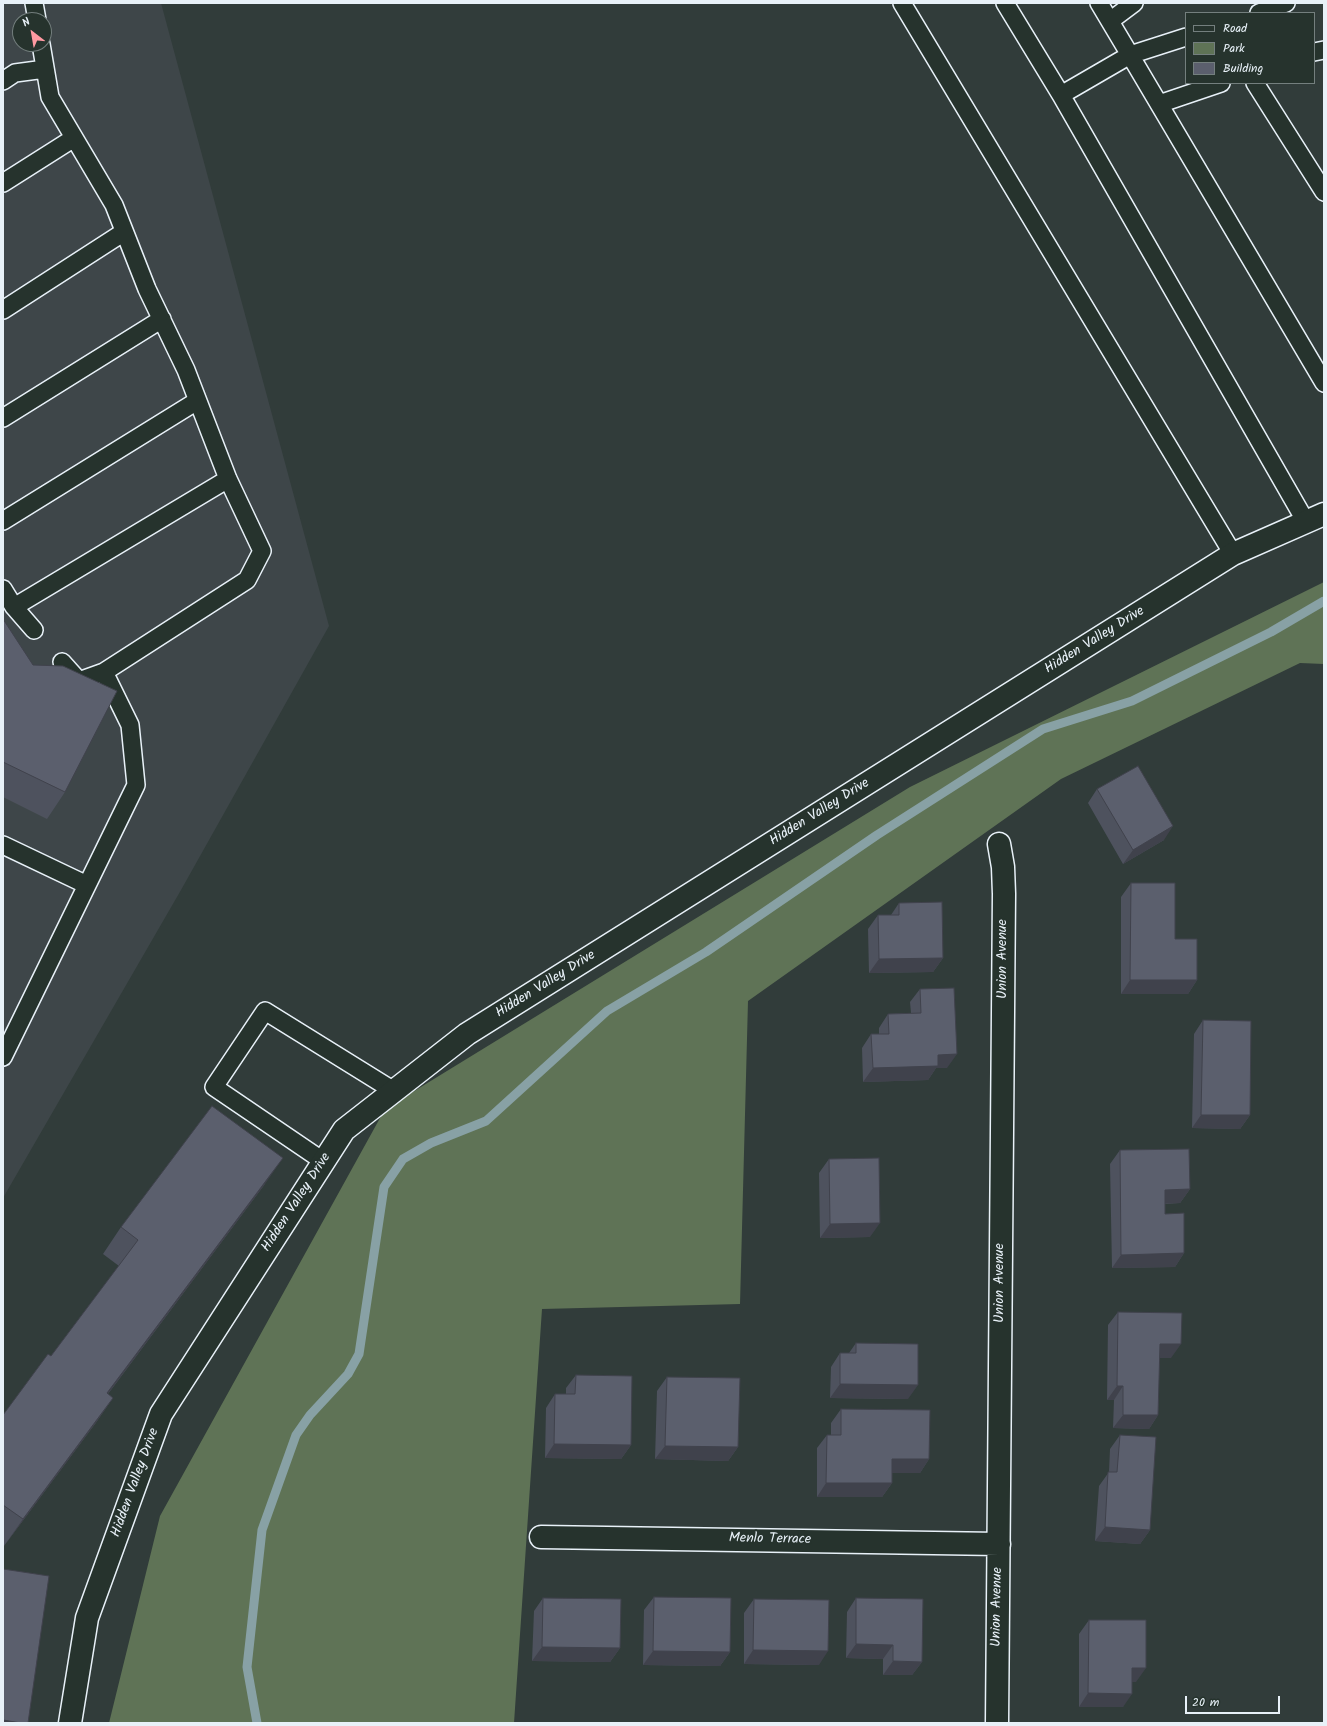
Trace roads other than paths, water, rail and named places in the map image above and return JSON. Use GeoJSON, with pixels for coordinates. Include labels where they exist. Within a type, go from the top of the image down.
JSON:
{"type":"FeatureCollection","features":[{"type":"Feature","properties":{"kind":"street","name":"Hidden Valley Drive"},"geometry":{"type":"LineString","coordinates":[[70,1723],[87,1618],[161,1414],[344,1130],[474,1030],[1233,554],[1315,518]]}},
{"type":"Feature","properties":{"kind":"street","name":"Union Avenue"},"geometry":{"type":"LineString","coordinates":[[997,1723],[1004,894],[1003,868],[999,844]]}},
{"type":"Feature","properties":{"kind":"street","name":"Menlo Terrace"},"geometry":{"type":"LineString","coordinates":[[542,1538],[999,1544]]}},
{"type":"Feature","properties":{"kind":"lane"},"geometry":{"type":"LineString","coordinates":[[902,3],[1233,554]]}},
{"type":"Feature","properties":{"kind":"lane"},"geometry":{"type":"LineString","coordinates":[[1005,3],[1315,518]]}},
{"type":"Feature","properties":{"kind":"lane"},"geometry":{"type":"LineString","coordinates":[[1099,3],[1324,383]]}},
{"type":"Feature","properties":{"kind":"lane"},"geometry":{"type":"LineString","coordinates":[[1110,21],[1134,3]]}},
{"type":"Feature","properties":{"kind":"lane"},"geometry":{"type":"LineString","coordinates":[[1263,12],[1286,3]]}},
{"type":"Feature","properties":{"kind":"lane"},"geometry":{"type":"LineString","coordinates":[[1061,95],[1130,55],[1185,37]]}},
{"type":"Feature","properties":{"kind":"lane"},"geometry":{"type":"LineString","coordinates":[[42,52],[50,98],[114,205],[147,289],[186,370],[228,479],[262,551],[247,580],[104,672],[79,681],[62,662]]}},
{"type":"Feature","properties":{"kind":"lane"},"geometry":{"type":"LineString","coordinates":[[3,81],[15,73],[45,69]]}},
{"type":"Feature","properties":{"kind":"lane"},"geometry":{"type":"LineString","coordinates":[[1159,104],[1218,84]]}},
{"type":"Feature","properties":{"kind":"lane"},"geometry":{"type":"LineString","coordinates":[[1257,84],[1324,192]]}},
{"type":"Feature","properties":{"kind":"lane"},"geometry":{"type":"LineString","coordinates":[[3,183],[74,138]]}},
{"type":"Feature","properties":{"kind":"lane"},"geometry":{"type":"LineString","coordinates":[[3,310],[124,232]]}},
{"type":"Feature","properties":{"kind":"lane"},"geometry":{"type":"LineString","coordinates":[[3,418],[162,319]]}},
{"type":"Feature","properties":{"kind":"lane"},"geometry":{"type":"LineString","coordinates":[[3,521],[197,401]]}},
{"type":"Feature","properties":{"kind":"lane"},"geometry":{"type":"LineString","coordinates":[[14,607],[228,479]]}},
{"type":"Feature","properties":{"kind":"lane"},"geometry":{"type":"LineString","coordinates":[[3,589],[14,607],[34,630]]}},
{"type":"Feature","properties":{"kind":"lane"},"geometry":{"type":"LineString","coordinates":[[3,1057],[136,785],[130,725],[104,672]]}},
{"type":"Feature","properties":{"kind":"lane"},"geometry":{"type":"LineString","coordinates":[[3,845],[87,885]]}},
{"type":"Feature","properties":{"kind":"lane"},"geometry":{"type":"LineString","coordinates":[[323,1161],[214,1087],[265,1011],[394,1091]]}},
{"type":"Feature","properties":{"kind":"waterway"},"geometry":{"type":"LineString","coordinates":[[257,1723],[247,1667],[262,1530],[296,1435],[310,1415],[348,1374],[359,1354],[384,1187],[403,1159],[431,1143],[486,1121],[607,1011],[706,952],[877,835],[1043,729],[1132,701],[1271,632],[1324,601]]}}]}
